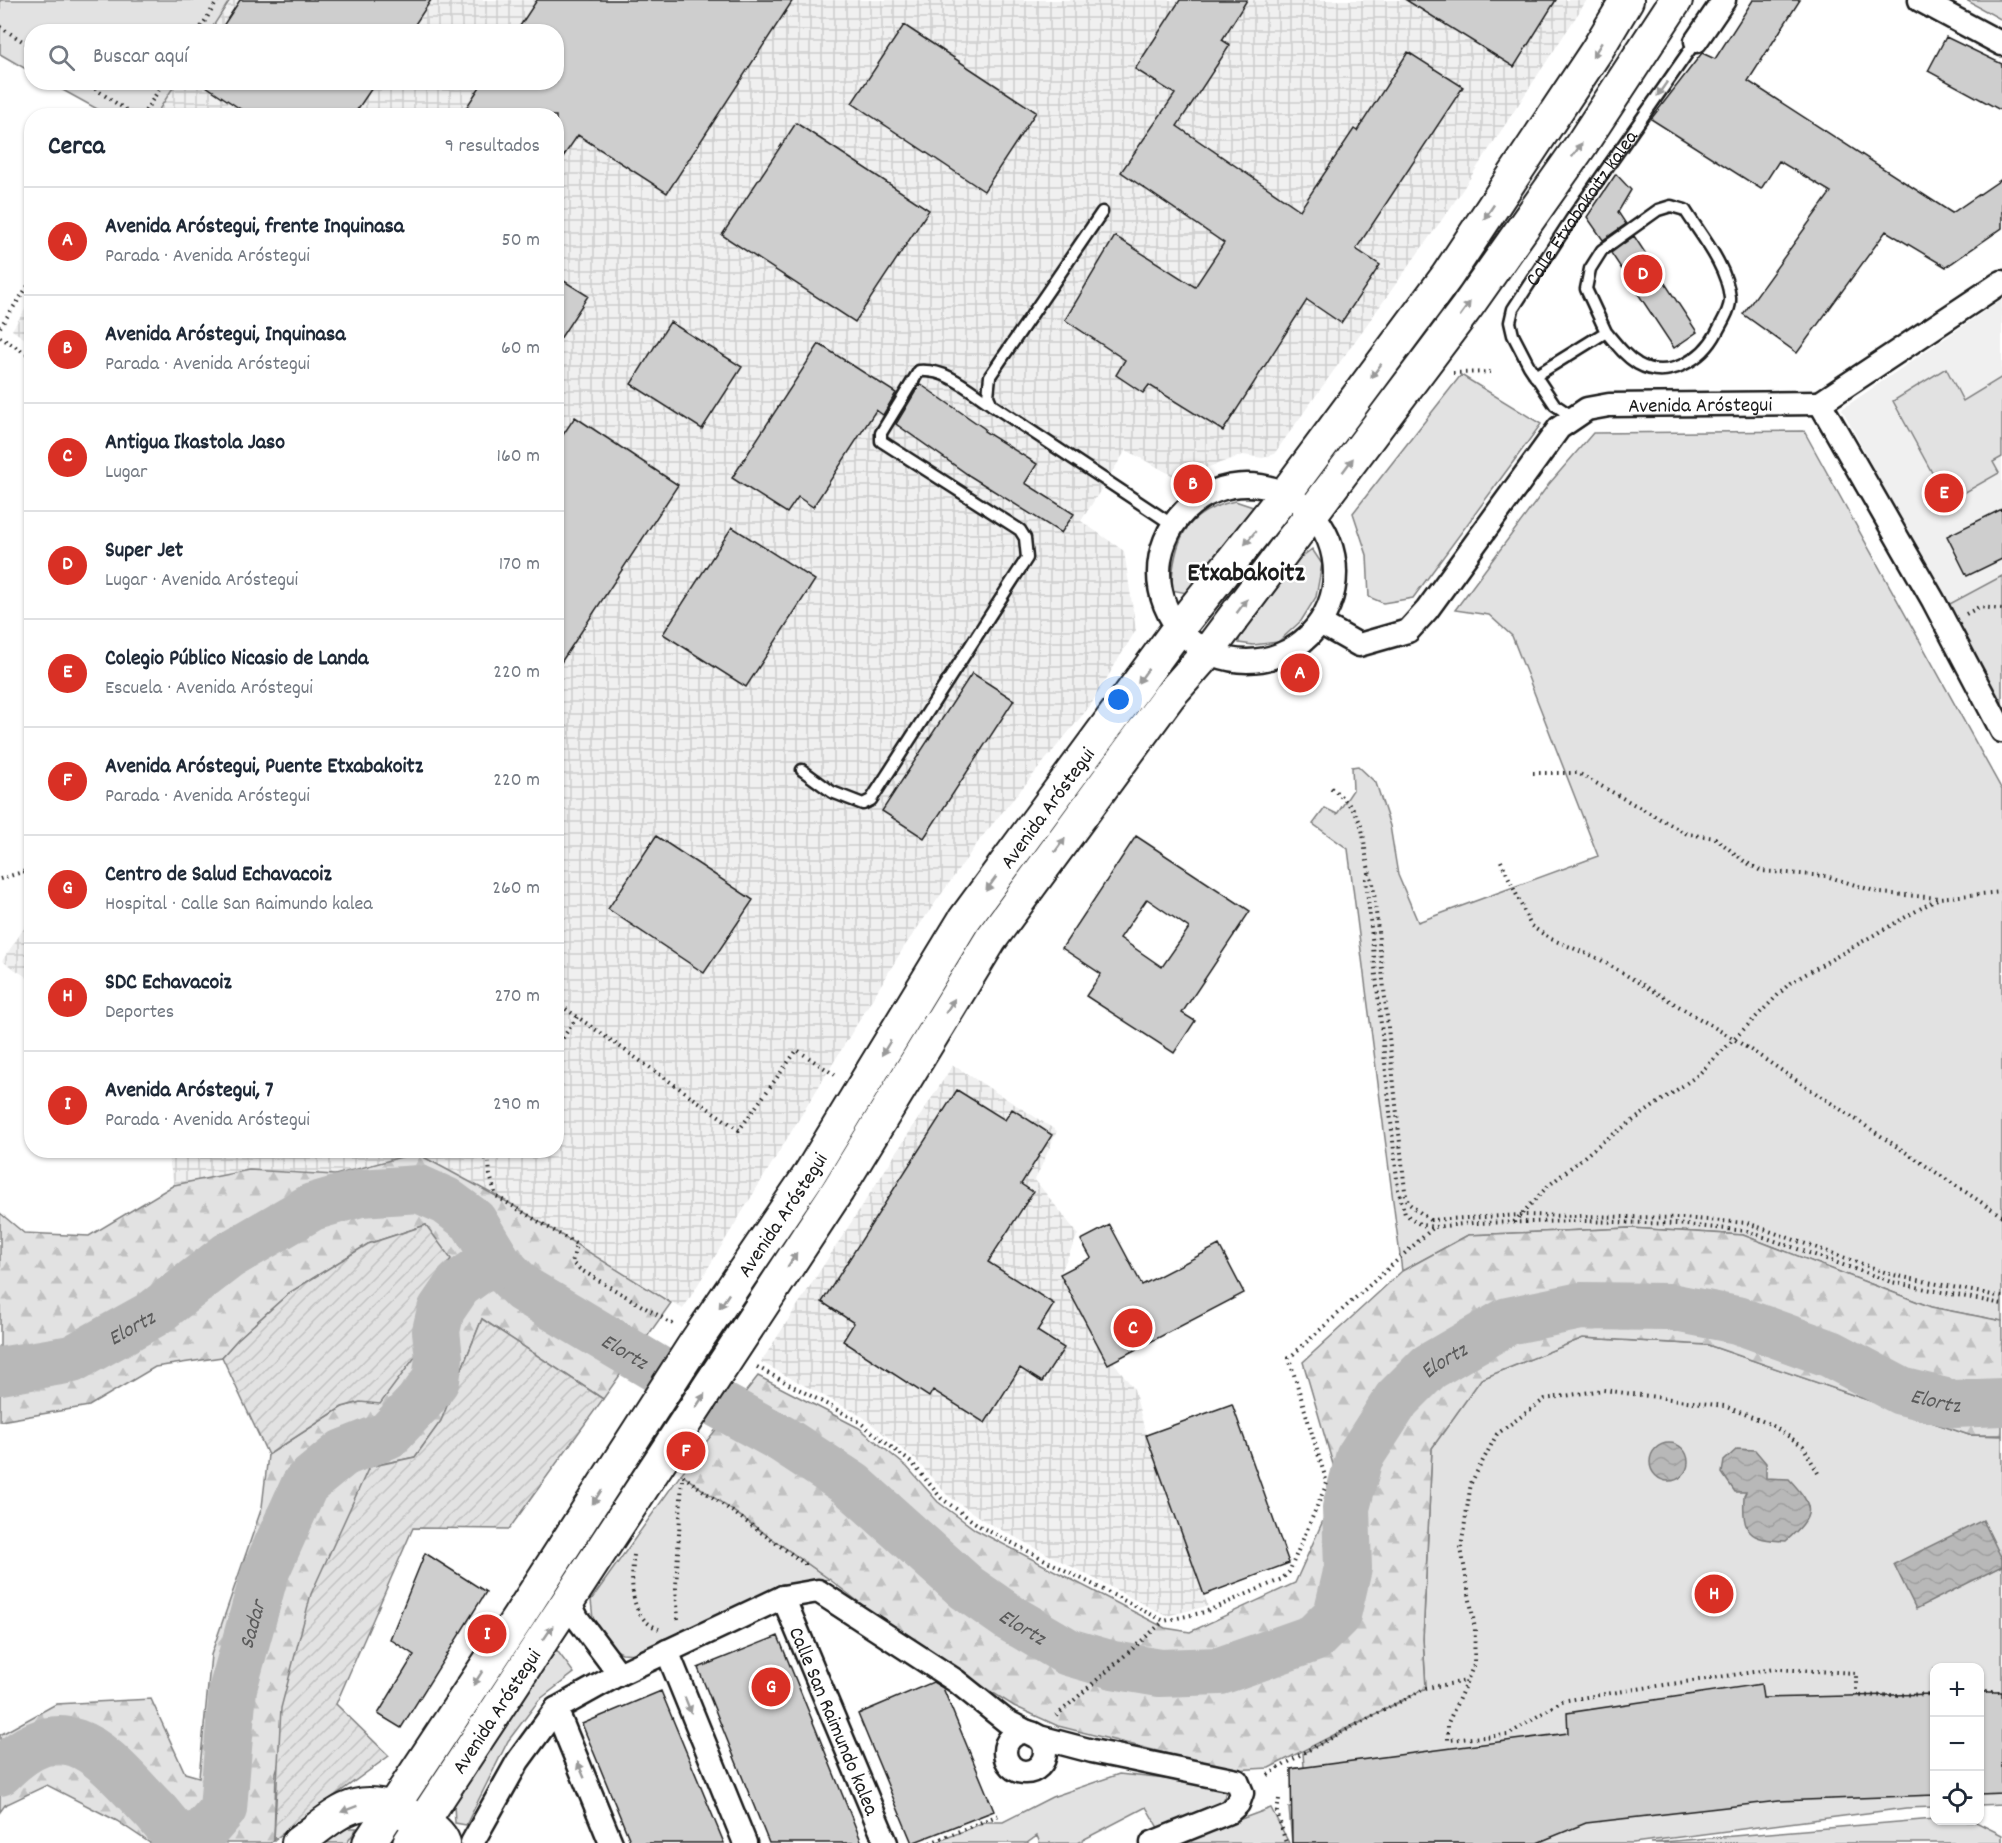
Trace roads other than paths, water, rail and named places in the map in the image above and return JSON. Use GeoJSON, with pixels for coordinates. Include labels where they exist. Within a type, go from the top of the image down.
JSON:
{"type":"FeatureCollection","features":[{"type":"Feature","properties":{"kind":"main road","name":"Avenida Aróstegui"},"geometry":{"type":"LineString","coordinates":[[369,1843],[629,1448],[695,1343],[809,1175],[964,921],[1178,629],[1286,493],[1446,276],[1598,50],[1627,0]]}},
{"type":"Feature","properties":{"kind":"main road","name":"Avenida Aróstegui"},"geometry":{"type":"LineString","coordinates":[[298,1843],[340,1811],[368,1802],[393,1807],[425,1836],[569,1602],[838,1190],[991,939],[1169,696],[1207,652],[1474,298],[1581,145],[1676,0]]}},
{"type":"Feature","properties":{"kind":"street","name":"Calle Etxabakoitz kalea"},"geometry":{"type":"LineString","coordinates":[[1696,41],[1724,0]]}},
{"type":"Feature","properties":{"kind":"street"},"geometry":{"type":"LineString","coordinates":[[1920,0],[2002,44]]}},
{"type":"Feature","properties":{"kind":"street"},"geometry":{"type":"LineString","coordinates":[[2002,282],[1820,403],[1933,600],[2002,731]]}},
{"type":"Feature","properties":{"kind":"street","name":"Avenida Aróstegui"},"geometry":{"type":"LineString","coordinates":[[1322,624],[1359,645],[1408,631],[1427,610],[1559,428],[1587,409],[1609,405],[1820,403]]}},
{"type":"Feature","properties":{"kind":"street"},"geometry":{"type":"LineString","coordinates":[[1257,485],[1286,493],[1312,512],[1334,549],[1335,593],[1322,624],[1304,644],[1278,657],[1242,662],[1207,652],[1178,629],[1167,612],[1160,591],[1158,568],[1163,544],[1173,525],[1191,505],[1219,489],[1257,485]]}},
{"type":"Feature","properties":{"kind":"street"},"geometry":{"type":"LineString","coordinates":[[472,1843],[519,1761],[556,1710],[619,1674],[665,1640],[783,1597],[818,1591],[956,1681],[1006,1721],[1035,1736],[1043,1745],[1041,1763]]}},
{"type":"Feature","properties":{"kind":"street","name":"Calle San Raimundo kalea"},"geometry":{"type":"LineString","coordinates":[[783,1597],[886,1843]]}},
{"type":"Feature","properties":{"kind":"street"},"geometry":{"type":"LineString","coordinates":[[569,1602],[577,1618],[619,1674]]}},
{"type":"Feature","properties":{"kind":"street"},"geometry":{"type":"LineString","coordinates":[[665,1640],[745,1843]]}},
{"type":"Feature","properties":{"kind":"street"},"geometry":{"type":"LineString","coordinates":[[987,1706],[1008,1765],[1019,1772],[1032,1771],[1041,1763],[1092,1751]]}},
{"type":"Feature","properties":{"kind":"street"},"geometry":{"type":"LineString","coordinates":[[556,1710],[592,1808],[611,1843]]}},
{"type":"Feature","properties":{"kind":"street"},"geometry":{"type":"LineString","coordinates":[[1005,1758],[1004,1752],[1010,1739],[1022,1732],[1092,1751],[1237,1781],[1242,1793],[1238,1804],[1229,1812],[1152,1843]]}},
{"type":"Feature","properties":{"kind":"lane","name":"Calle Etxabakoitz kalea"},"geometry":{"type":"LineString","coordinates":[[1573,417],[1555,405],[1535,376],[1513,335],[1510,322],[1514,309],[1572,218],[1696,41]]}},
{"type":"Feature","properties":{"kind":"lane"},"geometry":{"type":"LineString","coordinates":[[1671,206],[1685,210],[1727,279],[1731,302],[1715,337],[1693,362],[1660,371],[1640,365],[1624,353],[1606,332],[1586,289],[1590,268],[1602,250],[1658,210],[1671,206]]}},
{"type":"Feature","properties":{"kind":"lane"},"geometry":{"type":"LineString","coordinates":[[992,405],[988,396],[990,376],[1102,212]]}},
{"type":"Feature","properties":{"kind":"lane"},"geometry":{"type":"LineString","coordinates":[[1535,376],[1606,332]]}},
{"type":"Feature","properties":{"kind":"lane"},"geometry":{"type":"LineString","coordinates":[[802,770],[832,792],[862,804],[871,800],[1027,558],[1025,538],[1020,530],[881,441],[881,433],[918,371],[933,370],[945,374],[1173,525]]}},
{"type":"Feature","properties":{"kind":"water"},"geometry":{"type":"Polygon","coordinates":[[[1669,1443],[1683,1448],[1688,1462],[1683,1476],[1669,1481],[1655,1476],[1650,1462],[1655,1448],[1669,1443]]]}},
{"type":"Feature","properties":{"kind":"water"},"geometry":{"type":"Polygon","coordinates":[[[1737,1449],[1755,1450],[1766,1463],[1766,1478],[1789,1479],[1804,1497],[1808,1505],[1807,1518],[1786,1541],[1755,1536],[1746,1526],[1744,1496],[1746,1492],[1735,1492],[1722,1473],[1724,1461],[1737,1449]]]}},
{"type":"Feature","properties":{"kind":"water"},"geometry":{"type":"Polygon","coordinates":[[[1983,1520],[2002,1559],[2002,1566],[1916,1609],[1894,1564],[1983,1520]]]}},
{"type":"Feature","properties":{"kind":"waterway","name":"Elortz"},"geometry":{"type":"LineString","coordinates":[[0,1371],[72,1359],[153,1314],[228,1256],[312,1207],[360,1193],[419,1189],[446,1201],[473,1221],[499,1264],[523,1289],[689,1388],[782,1439],[852,1485],[967,1588],[1010,1618],[1068,1652],[1113,1665],[1160,1673],[1220,1671],[1314,1638],[1337,1615],[1348,1568],[1346,1508],[1359,1458],[1397,1399],[1429,1367],[1508,1321],[1581,1306],[1670,1307],[1737,1320],[1831,1354],[1901,1391],[1954,1404],[2002,1402]]}},
{"type":"Feature","properties":{"kind":"waterway","name":"Sadar"},"geometry":{"type":"LineString","coordinates":[[0,1772],[24,1752],[46,1742],[66,1741],[84,1746],[119,1773],[174,1832],[182,1836],[199,1837],[223,1809],[233,1688],[265,1573],[305,1484],[343,1453],[388,1435],[422,1399],[436,1380],[439,1358],[436,1331],[441,1310],[458,1285],[479,1270],[499,1264]]}},
{"type":"Feature","properties":{"kind":"place","name":"Super Jet"},"geometry":{"type":"Point","coordinates":[1643,274]}},
{"type":"Feature","properties":{"kind":"place","name":"Avenida Aróstegui, Inquinasa"},"geometry":{"type":"Point","coordinates":[1193,484]}},
{"type":"Feature","properties":{"kind":"place","name":"Colegio Público Nicasio de Landa"},"geometry":{"type":"Point","coordinates":[1944,493]}},
{"type":"Feature","properties":{"kind":"place","name":"Avenida Aróstegui, frente Inquinasa"},"geometry":{"type":"Point","coordinates":[1300,673]}},
{"type":"Feature","properties":{"kind":"place","name":"Antigua Ikastola Jaso"},"geometry":{"type":"Point","coordinates":[1133,1328]}},
{"type":"Feature","properties":{"kind":"place","name":"Avenida Aróstegui, Puente Etxabakoitz"},"geometry":{"type":"Point","coordinates":[686,1451]}},
{"type":"Feature","properties":{"kind":"place","name":"SDC Echavacoiz"},"geometry":{"type":"Point","coordinates":[1714,1594]}},
{"type":"Feature","properties":{"kind":"place","name":"Avenida Aróstegui, 7"},"geometry":{"type":"Point","coordinates":[487,1634]}},
{"type":"Feature","properties":{"kind":"place","name":"Centro de Salud Echavacoiz"},"geometry":{"type":"Point","coordinates":[771,1687]}},
{"type":"Feature","properties":{"kind":"district","name":"Etxabakoitz"},"geometry":{"type":"Point","coordinates":[1246,571]}}]}
